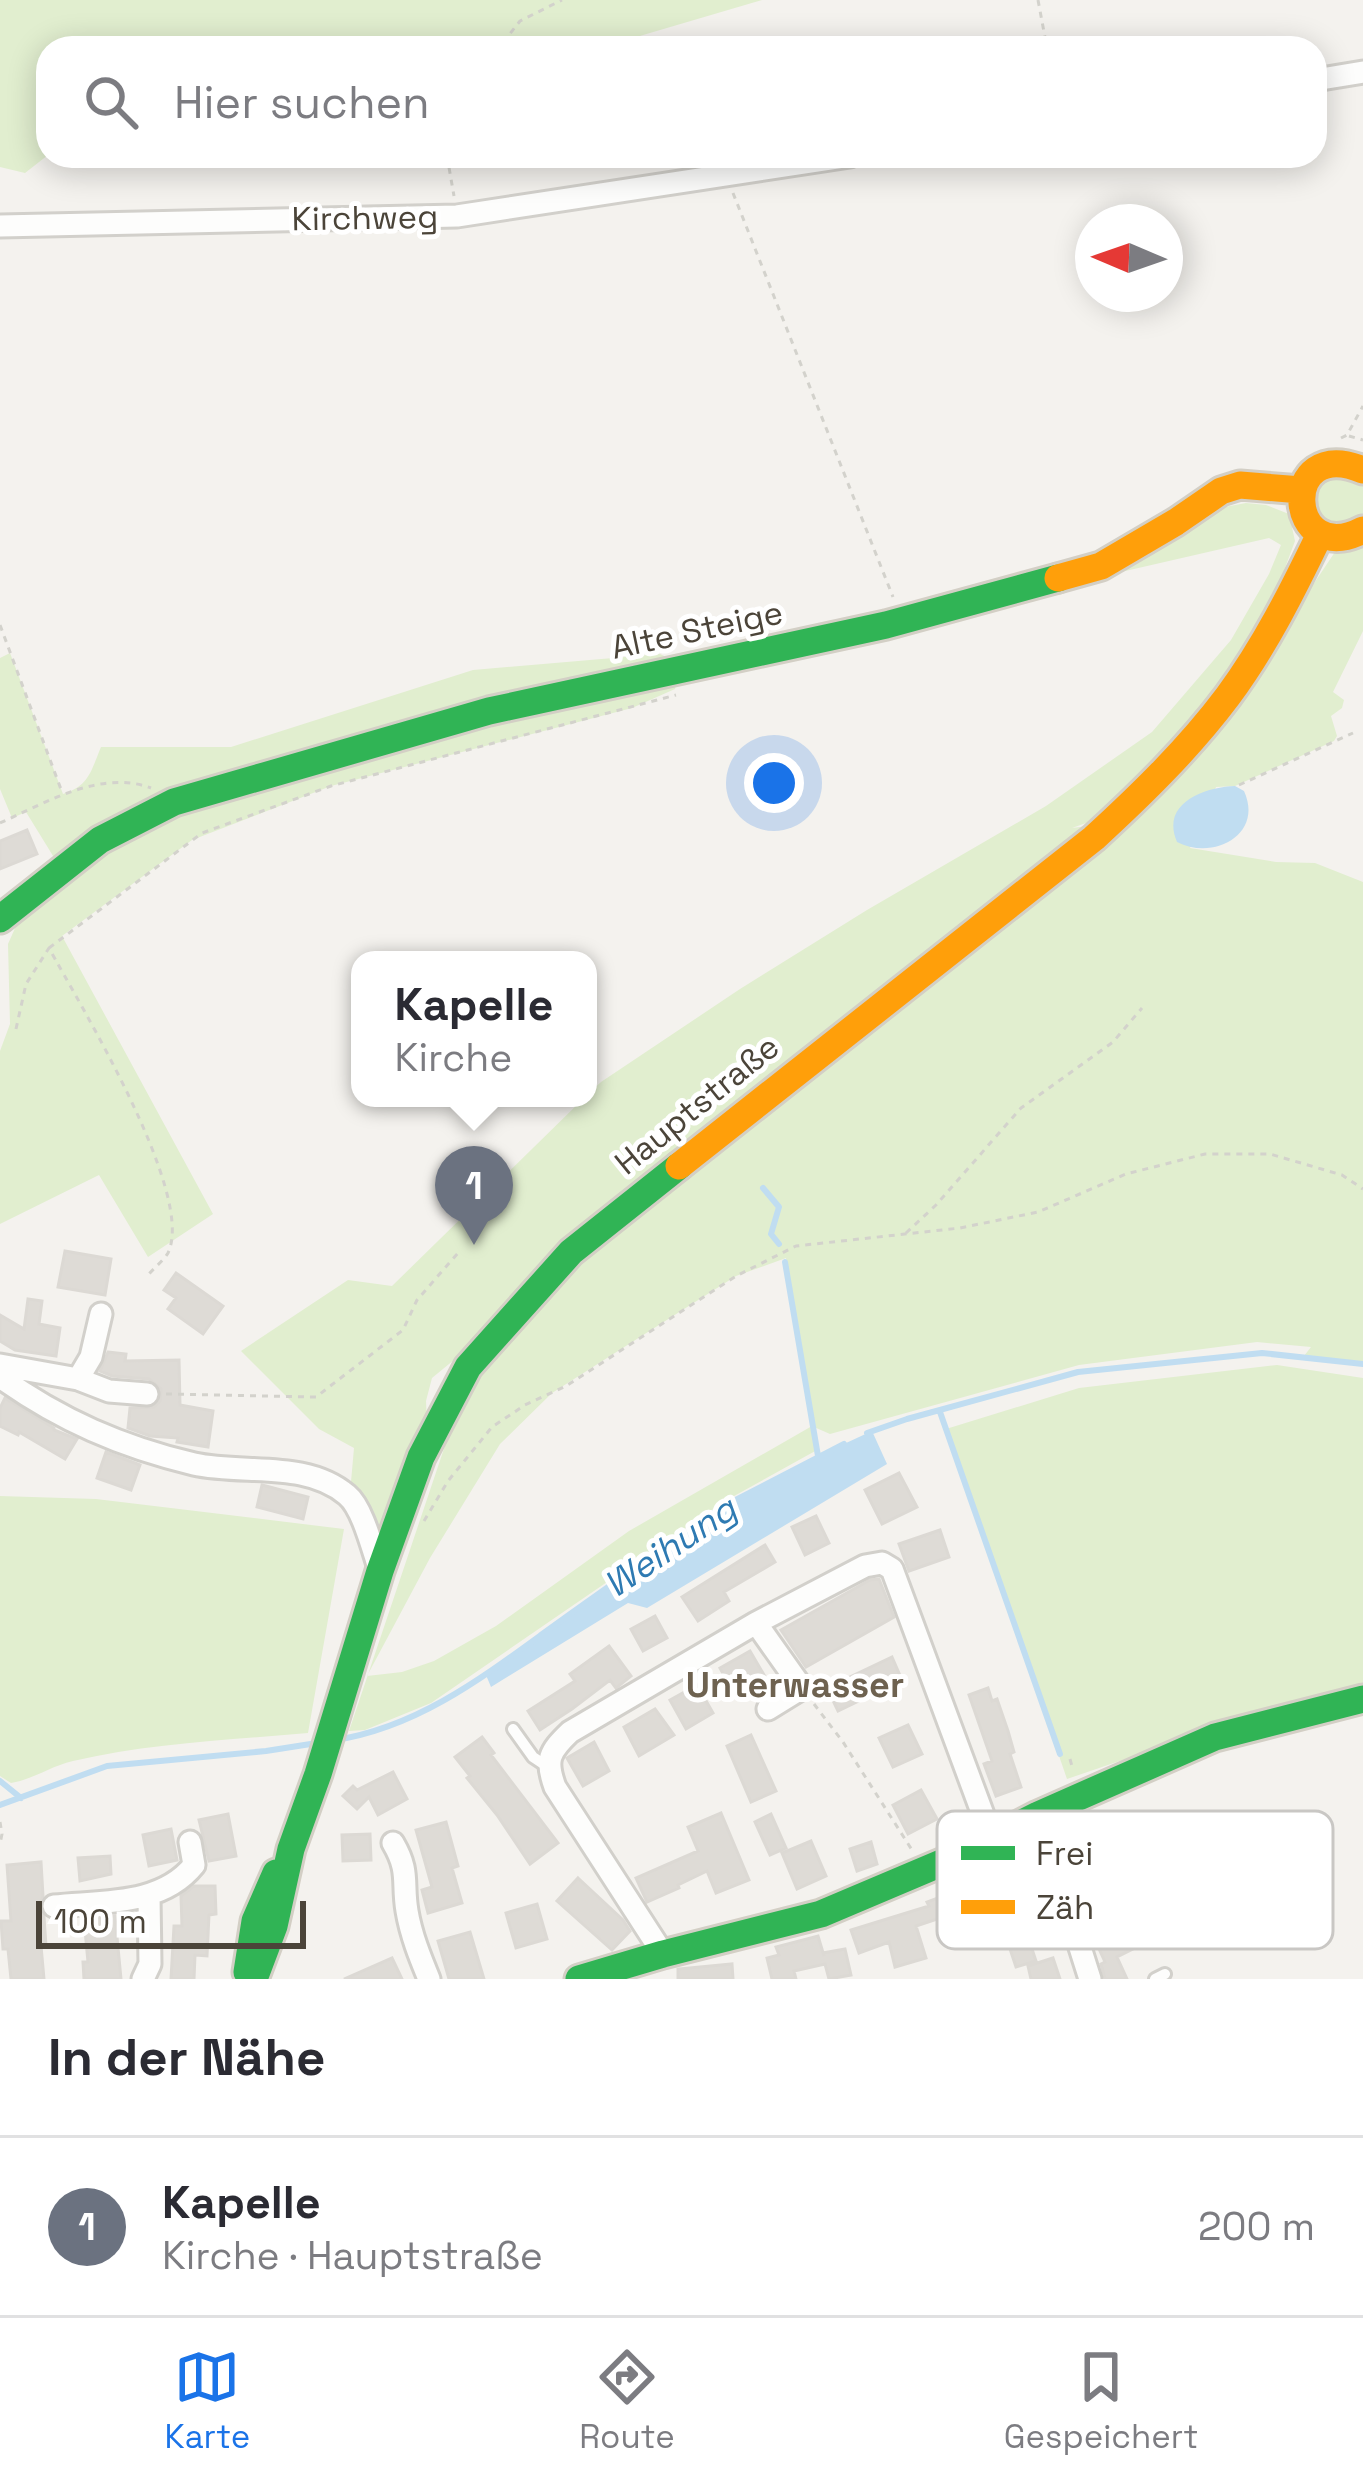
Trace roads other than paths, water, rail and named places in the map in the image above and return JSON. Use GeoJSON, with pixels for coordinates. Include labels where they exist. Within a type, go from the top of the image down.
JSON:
{"type":"FeatureCollection","features":[{"type":"Feature","properties":{"kind":"street"},"geometry":{"type":"LineString","coordinates":[[1327,78],[1363,72]]}},
{"type":"Feature","properties":{"kind":"street","name":"Kirchweg"},"geometry":{"type":"LineString","coordinates":[[0,226],[457,217],[772,168]]}},
{"type":"Feature","properties":{"kind":"street"},"geometry":{"type":"LineString","coordinates":[[1361,457],[1316,468],[1301,490],[1300,504],[1309,526],[1320,534],[1346,538],[1363,530]]}},
{"type":"Feature","properties":{"kind":"street","name":"Alte Steige"},"geometry":{"type":"LineString","coordinates":[[0,919],[100,840],[174,802],[489,711],[902,621],[1101,566],[1221,490],[1240,485],[1301,490]]}},
{"type":"Feature","properties":{"kind":"street","name":"Hauptstraße"},"geometry":{"type":"LineString","coordinates":[[250,1979],[274,1926],[291,1849],[380,1571],[428,1440],[468,1367],[571,1252],[1094,838],[1158,779],[1229,695],[1290,599],[1320,534]]}},
{"type":"Feature","properties":{"kind":"street"},"geometry":{"type":"LineString","coordinates":[[78,1379],[91,1357],[101,1314]]}},
{"type":"Feature","properties":{"kind":"street"},"geometry":{"type":"LineString","coordinates":[[0,1365],[146,1394]]}},
{"type":"Feature","properties":{"kind":"street"},"geometry":{"type":"LineString","coordinates":[[0,1376],[32,1400],[133,1448],[201,1466],[281,1471],[329,1481],[352,1499],[380,1571]]}},
{"type":"Feature","properties":{"kind":"street"},"geometry":{"type":"LineString","coordinates":[[663,1954],[555,1787],[548,1767],[554,1748],[569,1732],[865,1565],[882,1563],[892,1570],[981,1811]]}},
{"type":"Feature","properties":{"kind":"street"},"geometry":{"type":"LineString","coordinates":[[756,1623],[802,1688],[768,1708]]}},
{"type":"Feature","properties":{"kind":"street"},"geometry":{"type":"LineString","coordinates":[[1047,1811],[1215,1737],[1363,1699]]}},
{"type":"Feature","properties":{"kind":"street"},"geometry":{"type":"LineString","coordinates":[[54,1906],[149,1896],[184,1877],[194,1865],[190,1842]]}},
{"type":"Feature","properties":{"kind":"street"},"geometry":{"type":"LineString","coordinates":[[393,1843],[405,1864],[406,1909],[429,1979]]}},
{"type":"Feature","properties":{"kind":"street"},"geometry":{"type":"LineString","coordinates":[[579,1979],[820,1915],[937,1866]]}},
{"type":"Feature","properties":{"kind":"street"},"geometry":{"type":"LineString","coordinates":[[143,1979],[150,1964],[149,1896]]}},
{"type":"Feature","properties":{"kind":"street"},"geometry":{"type":"LineString","coordinates":[[1080,1949],[1090,1979]]}},
{"type":"Feature","properties":{"kind":"lane"},"geometry":{"type":"LineString","coordinates":[[513,1729],[533,1757],[548,1767]]}},
{"type":"Feature","properties":{"kind":"water"},"geometry":{"type":"Polygon","coordinates":[[[1235,786],[1244,791],[1248,807],[1247,820],[1232,840],[1205,848],[1177,842],[1173,828],[1180,807],[1199,794],[1235,786]]]}},
{"type":"Feature","properties":{"kind":"water"},"geometry":{"type":"Polygon","coordinates":[[[872,1431],[887,1464],[647,1608],[628,1603],[491,1687],[486,1675],[726,1505],[872,1431]]]}},
{"type":"Feature","properties":{"kind":"waterway"},"geometry":{"type":"LineString","coordinates":[[763,1188],[779,1207],[771,1234],[779,1244]]}},
{"type":"Feature","properties":{"kind":"waterway"},"geometry":{"type":"LineString","coordinates":[[785,1262],[818,1456]]}},
{"type":"Feature","properties":{"kind":"waterway","name":"Weihung"},"geometry":{"type":"LineString","coordinates":[[867,1433],[1078,1372],[1262,1353],[1363,1364]]}},
{"type":"Feature","properties":{"kind":"waterway"},"geometry":{"type":"LineString","coordinates":[[940,1412],[1060,1754]]}},
{"type":"Feature","properties":{"kind":"waterway","name":"Weihung"},"geometry":{"type":"LineString","coordinates":[[693,1528],[726,1505],[844,1444]]}},
{"type":"Feature","properties":{"kind":"waterway","name":"Weihung"},"geometry":{"type":"LineString","coordinates":[[335,1740],[392,1725],[444,1700],[663,1549]]}},
{"type":"Feature","properties":{"kind":"waterway","name":"Weihung"},"geometry":{"type":"LineString","coordinates":[[0,1805],[107,1766],[317,1743]]}},
{"type":"Feature","properties":{"kind":"waterway"},"geometry":{"type":"LineString","coordinates":[[0,1781],[21,1798]]}},
{"type":"Feature","properties":{"kind":"place","name":"Kapelle"},"geometry":{"type":"Point","coordinates":[474,1245]}},
{"type":"Feature","properties":{"kind":"district","name":"Unterwasser"},"geometry":{"type":"Point","coordinates":[795,1685]}}]}
